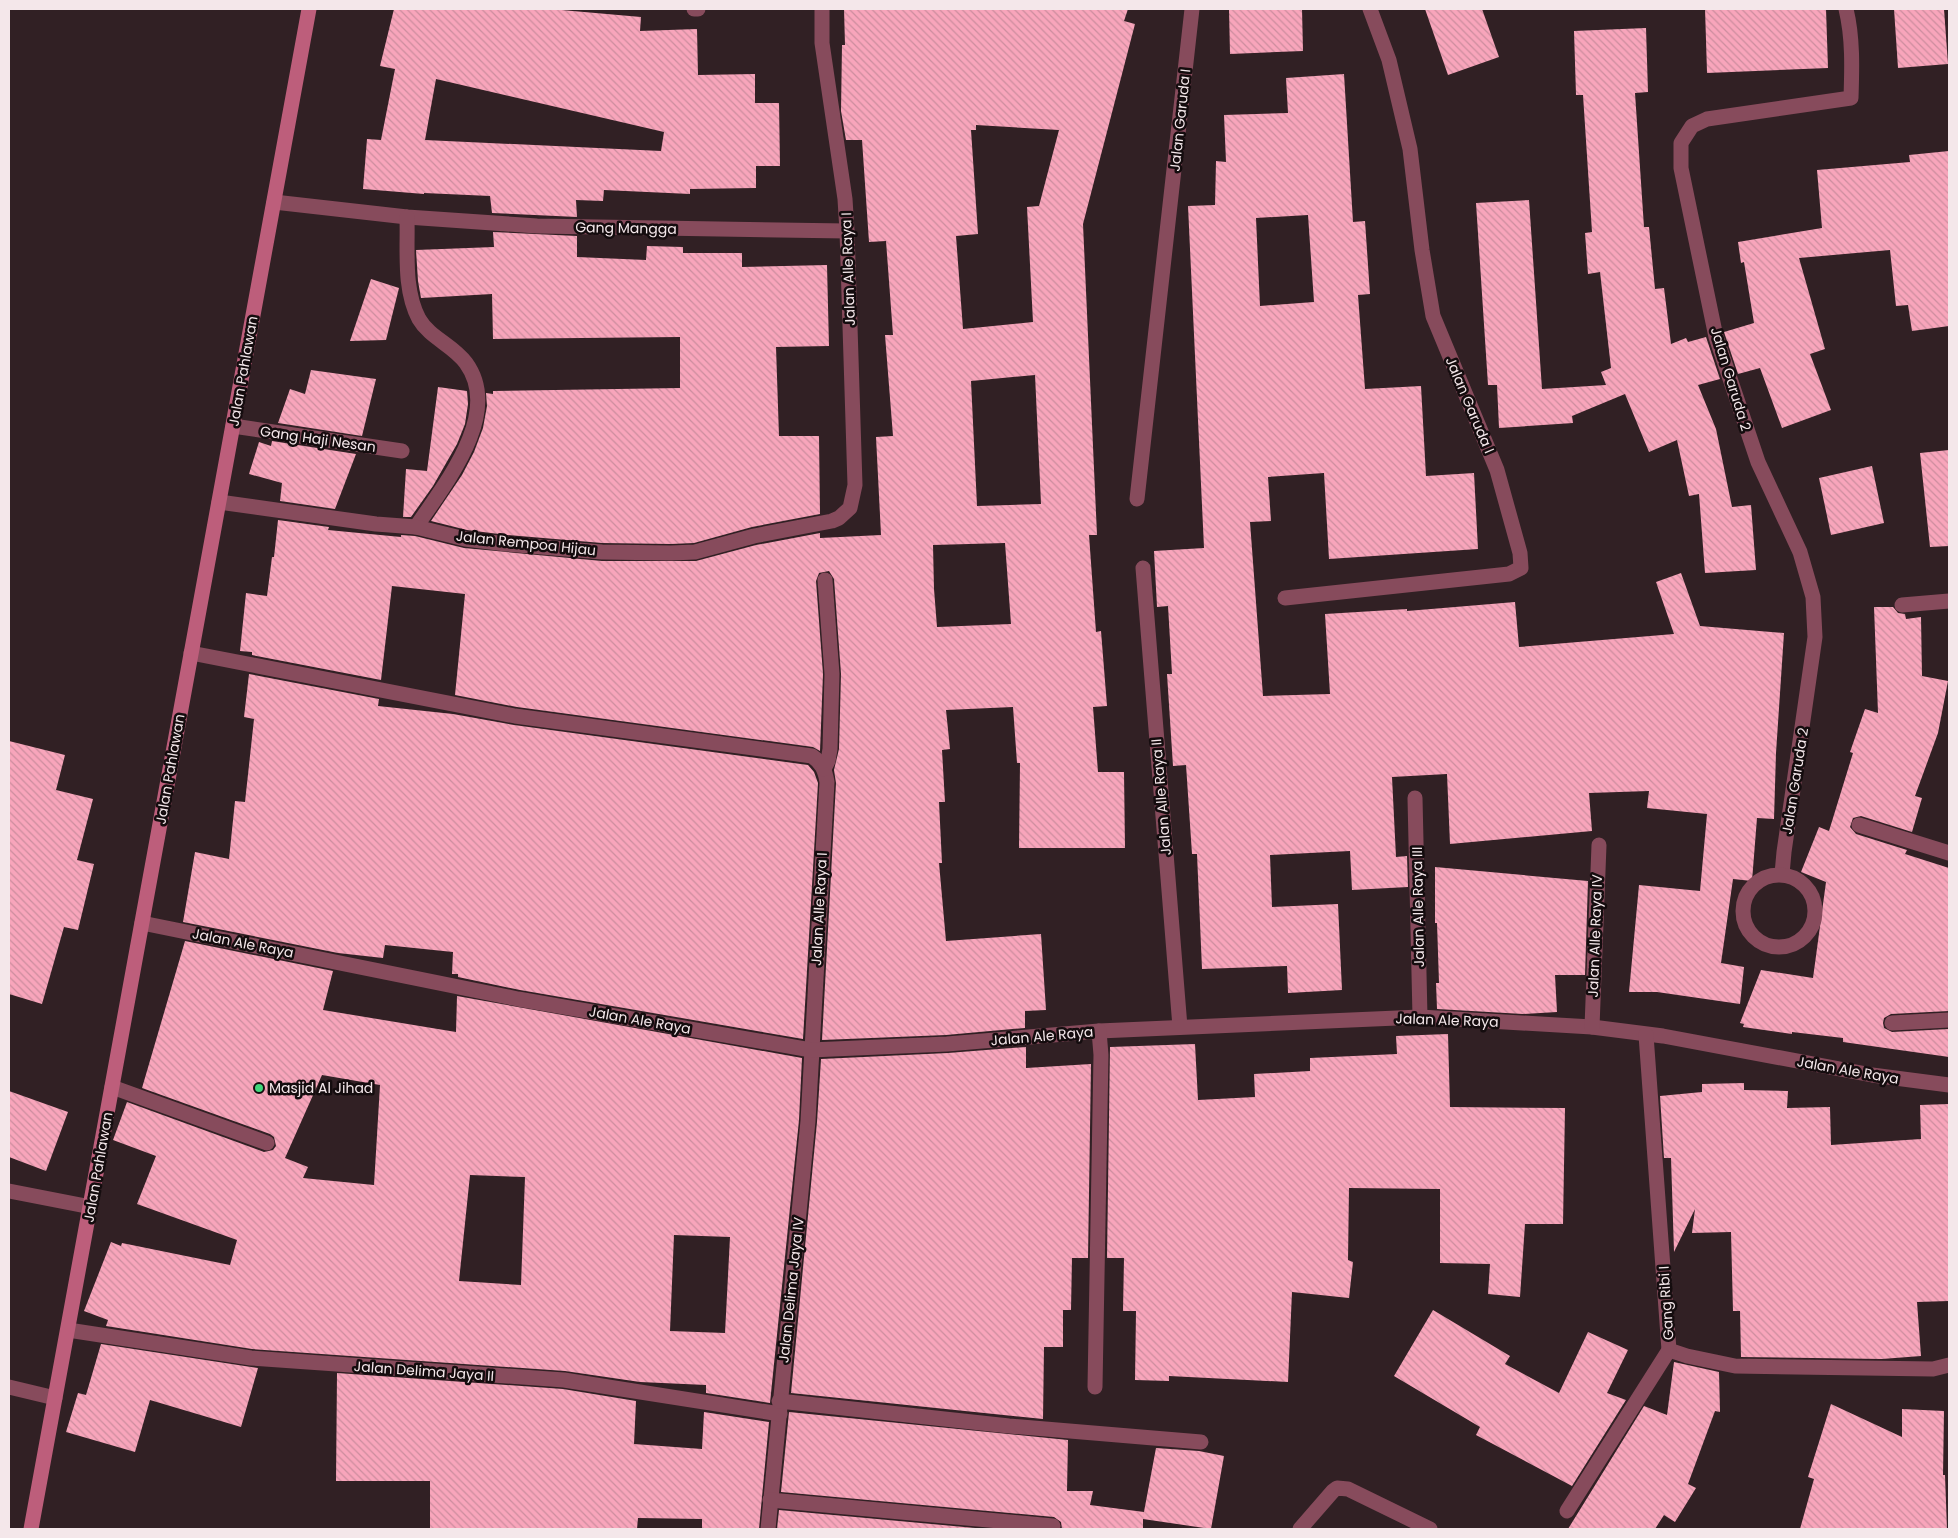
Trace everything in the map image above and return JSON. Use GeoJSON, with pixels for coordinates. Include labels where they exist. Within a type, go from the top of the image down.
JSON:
{"type":"FeatureCollection","features":[{"type":"Feature","properties":{"kind":"main road","name":"Jalan Pahlawan"},"geometry":{"type":"LineString","coordinates":[[31,1529],[309,9]]}},
{"type":"Feature","properties":{"kind":"street","name":"Jalan Alle Raya I"},"geometry":{"type":"LineString","coordinates":[[822,9],[822,43],[845,200],[855,485],[850,508],[839,518],[832,521]]}},
{"type":"Feature","properties":{"kind":"street","name":"Jalan Garuda I"},"geometry":{"type":"LineString","coordinates":[[1137,499],[1192,9]]}},
{"type":"Feature","properties":{"kind":"street","name":"Jalan Garuda I"},"geometry":{"type":"LineString","coordinates":[[1285,598],[1509,574],[1521,568],[1520,553],[1497,470],[1433,316],[1422,250],[1410,149],[1389,60],[1370,9]]}},
{"type":"Feature","properties":{"kind":"street","name":"Jalan Garuda 2"},"geometry":{"type":"LineString","coordinates":[[1782,874],[1816,637],[1813,597],[1800,552],[1758,462],[1716,337],[1682,168],[1681,143],[1692,126],[1707,119],[1851,98],[1852,57],[1850,24],[1846,9]]}},
{"type":"Feature","properties":{"kind":"street","name":"Gang Mangga"},"geometry":{"type":"LineString","coordinates":[[274,202],[407,217],[537,226],[846,231]]}},
{"type":"Feature","properties":{"kind":"street"},"geometry":{"type":"LineString","coordinates":[[407,217],[409,279],[415,310],[428,330],[460,355],[476,384],[477,398],[477,412],[466,450],[416,527]]}},
{"type":"Feature","properties":{"kind":"street","name":"Gang Haji Nesan"},"geometry":{"type":"LineString","coordinates":[[233,426],[402,451]]}},
{"type":"Feature","properties":{"kind":"street","name":"Jalan Rempoa Hijau"},"geometry":{"type":"LineString","coordinates":[[219,502],[376,524],[416,527],[465,539],[541,548],[602,552],[696,552],[754,536],[832,521]]}},
{"type":"Feature","properties":{"kind":"street","name":"Jalan Alle Raya II"},"geometry":{"type":"LineString","coordinates":[[1143,568],[1180,1027]]}},
{"type":"Feature","properties":{"kind":"street","name":"Jalan Alle Raya I"},"geometry":{"type":"LineString","coordinates":[[811,1050],[827,782],[824,769],[828,761],[830,749],[832,674],[825,580]]}},
{"type":"Feature","properties":{"kind":"street"},"geometry":{"type":"LineString","coordinates":[[1902,605],[1949,601]]}},
{"type":"Feature","properties":{"kind":"street"},"geometry":{"type":"LineString","coordinates":[[191,653],[516,716],[812,756],[821,763],[824,769]]}},
{"type":"Feature","properties":{"kind":"street","name":"Jalan Alle Raya III"},"geometry":{"type":"LineString","coordinates":[[1416,798],[1420,1016]]}},
{"type":"Feature","properties":{"kind":"street"},"geometry":{"type":"LineString","coordinates":[[1859,824],[1949,853]]}},
{"type":"Feature","properties":{"kind":"street","name":"Jalan Alle Raya IV"},"geometry":{"type":"LineString","coordinates":[[1592,1027],[1599,845]]}},
{"type":"Feature","properties":{"kind":"street"},"geometry":{"type":"LineString","coordinates":[[1782,874],[1802,882],[1814,899],[1815,920],[1804,938],[1786,947],[1765,945],[1748,932],[1742,912],[1746,892],[1762,878],[1782,874]]}},
{"type":"Feature","properties":{"kind":"street","name":"Jalan Ale Raya"},"geometry":{"type":"LineString","coordinates":[[142,923],[518,999],[811,1050],[947,1044],[1099,1031],[1420,1016],[1592,1027],[1664,1036],[1872,1075],[1949,1085]]}},
{"type":"Feature","properties":{"kind":"street"},"geometry":{"type":"LineString","coordinates":[[1892,1023],[1949,1020]]}},
{"type":"Feature","properties":{"kind":"street"},"geometry":{"type":"LineString","coordinates":[[1095,1387],[1101,1055],[1099,1031]]}},
{"type":"Feature","properties":{"kind":"street","name":"Gang Ribi I"},"geometry":{"type":"LineString","coordinates":[[1646,1035],[1669,1350],[1687,1356],[1735,1366],[1932,1369],[1949,1365]]}},
{"type":"Feature","properties":{"kind":"street","name":"Jalan Delima Jaya IV"},"geometry":{"type":"LineString","coordinates":[[768,1529],[808,1121],[811,1050]]}},
{"type":"Feature","properties":{"kind":"street"},"geometry":{"type":"LineString","coordinates":[[112,1087],[267,1143]]}},
{"type":"Feature","properties":{"kind":"street"},"geometry":{"type":"LineString","coordinates":[[9,1191],[90,1207]]}},
{"type":"Feature","properties":{"kind":"street","name":"Jalan Delima Jaya II"},"geometry":{"type":"LineString","coordinates":[[68,1330],[251,1358],[564,1380],[780,1408],[1201,1442]]}},
{"type":"Feature","properties":{"kind":"street"},"geometry":{"type":"LineString","coordinates":[[1567,1512],[1669,1350]]}},
{"type":"Feature","properties":{"kind":"street"},"geometry":{"type":"LineString","coordinates":[[9,1387],[55,1398]]}},
{"type":"Feature","properties":{"kind":"street"},"geometry":{"type":"LineString","coordinates":[[1300,1529],[1333,1491],[1343,1488],[1430,1529]]}},
{"type":"Feature","properties":{"kind":"street"},"geometry":{"type":"LineString","coordinates":[[770,1500],[1053,1526]]}},
{"type":"Feature","properties":{"kind":"building"},"geometry":{"type":"Polygon","coordinates":[[[394,9],[550,9],[641,17],[640,31],[697,29],[698,75],[755,74],[755,103],[779,103],[780,166],[756,166],[756,188],[690,189],[690,194],[604,190],[603,201],[576,200],[577,217],[492,213],[490,196],[424,194],[363,189],[367,139],[381,140],[395,69],[380,66],[394,9]],[[436,79],[425,140],[661,151],[664,132],[436,79]]]}},
{"type":"Feature","properties":{"kind":"building"},"geometry":{"type":"Polygon","coordinates":[[[844,9],[1128,9],[1124,21],[1135,24],[1083,224],[1097,535],[1089,535],[1096,632],[1101,631],[1107,706],[1093,707],[1098,772],[1124,772],[1125,848],[1019,848],[1020,763],[1017,763],[1013,707],[946,710],[950,749],[942,750],[945,802],[939,802],[942,863],[939,863],[946,941],[1041,934],[1046,1010],[1025,1011],[1025,1028],[946,1035],[822,1040],[836,783],[834,770],[839,749],[841,674],[834,579],[829,571],[819,573],[816,581],[823,674],[820,751],[813,747],[517,707],[455,695],[465,594],[392,586],[381,680],[252,655],[252,652],[240,651],[246,593],[267,596],[278,520],[329,527],[328,530],[401,537],[401,535],[415,536],[464,548],[602,561],[696,561],[756,545],[820,533],[820,538],[881,535],[876,437],[893,436],[885,335],[893,335],[886,241],[869,242],[862,140],[846,140],[841,111],[842,45],[845,45],[844,9]],[[976,125],[976,130],[971,130],[978,234],[956,236],[963,329],[1033,322],[1027,207],[1039,206],[1059,130],[976,125]],[[1035,375],[971,381],[977,506],[1041,504],[1035,375]],[[1005,543],[933,545],[937,627],[1011,624],[1005,543]]]}},
{"type":"Feature","properties":{"kind":"building"},"geometry":{"type":"Polygon","coordinates":[[[1229,9],[1302,9],[1303,51],[1230,54],[1229,9]]]}},
{"type":"Feature","properties":{"kind":"building"},"geometry":{"type":"Polygon","coordinates":[[[1425,9],[1482,9],[1499,57],[1448,75],[1425,9]]]}},
{"type":"Feature","properties":{"kind":"building"},"geometry":{"type":"Polygon","coordinates":[[[1705,9],[1826,9],[1828,68],[1707,73],[1705,9]]]}},
{"type":"Feature","properties":{"kind":"building"},"geometry":{"type":"Polygon","coordinates":[[[1894,9],[1944,9],[1948,64],[1898,68],[1894,9]]]}},
{"type":"Feature","properties":{"kind":"building"},"geometry":{"type":"Polygon","coordinates":[[[1646,28],[1648,92],[1635,93],[1644,227],[1649,227],[1655,289],[1664,288],[1671,344],[1686,338],[1688,342],[1706,337],[1720,379],[1698,385],[1716,429],[1732,507],[1751,505],[1756,570],[1705,573],[1699,494],[1689,496],[1677,440],[1649,452],[1625,394],[1572,416],[1573,423],[1499,428],[1497,385],[1488,385],[1476,203],[1529,200],[1542,389],[1606,385],[1601,372],[1611,368],[1600,272],[1588,274],[1585,233],[1592,232],[1583,95],[1576,95],[1574,31],[1646,28]]]}},
{"type":"Feature","properties":{"kind":"building"},"geometry":{"type":"Polygon","coordinates":[[[1344,74],[1353,222],[1365,221],[1370,294],[1358,295],[1365,389],[1421,386],[1426,476],[1474,473],[1478,549],[1329,559],[1324,473],[1268,477],[1271,521],[1250,522],[1263,696],[1330,694],[1325,614],[1407,609],[1407,611],[1515,602],[1519,647],[1674,634],[1656,582],[1681,573],[1700,626],[1784,633],[1776,753],[1774,819],[1757,818],[1752,881],[1733,879],[1721,963],[1744,967],[1740,1004],[1657,992],[1629,992],[1639,885],[1700,891],[1707,814],[1647,808],[1649,791],[1589,793],[1592,831],[1450,844],[1447,774],[1392,777],[1396,857],[1407,856],[1408,887],[1352,890],[1350,851],[1270,855],[1272,907],[1338,904],[1342,990],[1288,993],[1287,966],[1202,969],[1197,854],[1192,854],[1186,765],[1173,766],[1167,674],[1172,674],[1168,606],[1157,607],[1154,551],[1204,548],[1188,206],[1215,205],[1216,161],[1226,162],[1224,115],[1288,113],[1286,78],[1344,74]],[[1308,215],[1256,218],[1260,306],[1314,302],[1308,215]]]}},
{"type":"Feature","properties":{"kind":"building"},"geometry":{"type":"Polygon","coordinates":[[[1949,151],[1949,326],[1912,331],[1908,305],[1896,306],[1890,250],[1799,258],[1825,349],[1810,354],[1831,410],[1782,428],[1760,368],[1738,374],[1724,332],[1754,323],[1744,262],[1741,263],[1738,242],[1822,228],[1817,170],[1910,162],[1909,155],[1949,151]]]}},
{"type":"Feature","properties":{"kind":"building"},"geometry":{"type":"Polygon","coordinates":[[[493,232],[577,236],[577,257],[646,260],[647,246],[683,247],[683,253],[742,253],[742,267],[827,265],[829,346],[776,347],[779,436],[819,436],[820,514],[752,527],[694,543],[671,544],[602,543],[507,535],[467,530],[431,521],[462,475],[474,452],[483,428],[487,406],[486,393],[493,394],[493,391],[680,388],[680,337],[493,339],[492,294],[421,298],[416,250],[494,247],[493,232]]]}},
{"type":"Feature","properties":{"kind":"building"},"geometry":{"type":"Polygon","coordinates":[[[371,279],[399,288],[386,340],[350,341],[371,279]]]}},
{"type":"Feature","properties":{"kind":"building"},"geometry":{"type":"Polygon","coordinates":[[[311,370],[376,379],[362,436],[278,423],[290,389],[305,394],[311,370]]]}},
{"type":"Feature","properties":{"kind":"building"},"geometry":{"type":"Polygon","coordinates":[[[438,387],[467,391],[468,404],[465,424],[457,444],[433,486],[411,517],[403,517],[406,469],[427,471],[438,387]]]}},
{"type":"Feature","properties":{"kind":"building"},"geometry":{"type":"Polygon","coordinates":[[[272,441],[356,454],[335,509],[280,501],[282,483],[249,474],[259,442],[271,446],[272,441]]]}},
{"type":"Feature","properties":{"kind":"building"},"geometry":{"type":"Polygon","coordinates":[[[1949,450],[1949,546],[1930,547],[1920,453],[1949,450]]]}},
{"type":"Feature","properties":{"kind":"building"},"geometry":{"type":"Polygon","coordinates":[[[1872,466],[1884,523],[1831,535],[1819,478],[1872,466]]]}},
{"type":"Feature","properties":{"kind":"building"},"geometry":{"type":"Polygon","coordinates":[[[1874,607],[1893,607],[1898,613],[1905,614],[1906,619],[1921,617],[1922,676],[1948,681],[1938,733],[1915,796],[1922,798],[1912,832],[1861,816],[1853,818],[1850,827],[1856,834],[1907,850],[1905,854],[1949,868],[1949,1011],[1891,1014],[1884,1018],[1883,1023],[1884,1028],[1892,1032],[1949,1029],[1949,1057],[1843,1042],[1843,1038],[1792,1032],[1792,1034],[1743,1027],[1744,1024],[1740,1023],[1761,970],[1813,978],[1826,882],[1801,872],[1819,827],[1829,831],[1853,753],[1850,752],[1865,709],[1878,713],[1874,607]]]}},
{"type":"Feature","properties":{"kind":"building"},"geometry":{"type":"Polygon","coordinates":[[[249,674],[379,699],[378,706],[453,714],[514,725],[808,765],[814,772],[818,783],[803,1039],[520,990],[458,977],[458,974],[452,974],[453,952],[385,945],[383,958],[338,953],[183,922],[195,852],[229,859],[235,801],[245,802],[254,719],[244,717],[249,674]]]}},
{"type":"Feature","properties":{"kind":"building"},"geometry":{"type":"Polygon","coordinates":[[[9,741],[65,755],[56,790],[93,799],[77,860],[94,864],[78,930],[64,927],[42,1004],[9,994],[9,741]]]}},
{"type":"Feature","properties":{"kind":"building"},"geometry":{"type":"Polygon","coordinates":[[[1435,867],[1588,881],[1585,975],[1555,975],[1557,1012],[1523,1014],[1437,1009],[1436,983],[1439,983],[1437,923],[1435,923],[1435,867]]]}},
{"type":"Feature","properties":{"kind":"building"},"geometry":{"type":"Polygon","coordinates":[[[185,941],[333,971],[323,1010],[456,1032],[457,996],[802,1058],[799,1120],[770,1403],[706,1393],[706,1385],[640,1382],[565,1371],[252,1349],[106,1326],[108,1320],[84,1311],[111,1242],[121,1246],[122,1243],[230,1265],[237,1240],[137,1204],[156,1156],[113,1140],[127,1102],[264,1152],[273,1150],[276,1146],[274,1137],[270,1134],[142,1088],[185,941]],[[322,1075],[285,1158],[308,1167],[303,1178],[374,1185],[380,1085],[322,1075]],[[470,1175],[459,1281],[521,1285],[525,1177],[470,1175]],[[674,1235],[670,1331],[725,1333],[730,1237],[674,1235]]]}},
{"type":"Feature","properties":{"kind":"building"},"geometry":{"type":"Polygon","coordinates":[[[1448,1034],[1450,1107],[1565,1108],[1563,1224],[1525,1224],[1520,1297],[1488,1294],[1490,1264],[1440,1263],[1440,1189],[1349,1188],[1348,1260],[1353,1262],[1349,1298],[1292,1292],[1288,1382],[1169,1376],[1169,1381],[1135,1380],[1136,1311],[1123,1311],[1124,1258],[1107,1258],[1110,1047],[1195,1044],[1198,1100],[1255,1097],[1254,1074],[1310,1071],[1310,1058],[1397,1054],[1396,1036],[1448,1034]]]}},
{"type":"Feature","properties":{"kind":"building"},"geometry":{"type":"Polygon","coordinates":[[[1026,1047],[1026,1068],[1091,1064],[1088,1258],[1072,1258],[1071,1310],[1063,1310],[1063,1347],[1044,1347],[1043,1419],[791,1393],[817,1122],[821,1059],[1026,1047]]]}},
{"type":"Feature","properties":{"kind":"building"},"geometry":{"type":"Polygon","coordinates":[[[1744,1083],[1744,1090],[1788,1091],[1787,1108],[1830,1107],[1831,1145],[1921,1139],[1920,1105],[1949,1104],[1949,1301],[1917,1302],[1921,1356],[1882,1359],[1741,1357],[1740,1311],[1733,1311],[1731,1232],[1692,1233],[1695,1209],[1674,1252],[1671,1158],[1664,1158],[1660,1096],[1702,1092],[1702,1084],[1744,1083]]]}},
{"type":"Feature","properties":{"kind":"building"},"geometry":{"type":"Polygon","coordinates":[[[9,1091],[68,1112],[46,1171],[9,1157],[9,1091]]]}},
{"type":"Feature","properties":{"kind":"building"},"geometry":{"type":"Polygon","coordinates":[[[1433,1310],[1510,1356],[1505,1364],[1559,1393],[1588,1332],[1628,1350],[1607,1393],[1626,1400],[1572,1486],[1476,1435],[1480,1427],[1394,1376],[1433,1310]]]}},
{"type":"Feature","properties":{"kind":"building"},"geometry":{"type":"Polygon","coordinates":[[[101,1344],[258,1368],[241,1427],[150,1400],[135,1452],[66,1432],[78,1393],[86,1395],[101,1344]]]}},
{"type":"Feature","properties":{"kind":"building"},"geometry":{"type":"Polygon","coordinates":[[[1674,1362],[1719,1372],[1720,1412],[1715,1411],[1688,1484],[1696,1488],[1675,1522],[1664,1515],[1655,1529],[1568,1529],[1644,1406],[1667,1415],[1674,1362]]]}},
{"type":"Feature","properties":{"kind":"building"},"geometry":{"type":"Polygon","coordinates":[[[337,1373],[563,1389],[636,1401],[634,1444],[702,1449],[704,1412],[769,1422],[759,1529],[702,1529],[702,1519],[638,1518],[637,1529],[430,1529],[430,1481],[336,1481],[337,1373]]]}},
{"type":"Feature","properties":{"kind":"building"},"geometry":{"type":"Polygon","coordinates":[[[1831,1404],[1902,1437],[1902,1409],[1944,1411],[1943,1475],[1945,1475],[1947,1529],[1800,1529],[1814,1479],[1808,1477],[1831,1404]]]}},
{"type":"Feature","properties":{"kind":"building"},"geometry":{"type":"Polygon","coordinates":[[[789,1412],[1068,1440],[1067,1491],[1093,1491],[1090,1505],[1144,1512],[1156,1448],[1199,1451],[1224,1456],[1211,1529],[1143,1519],[1143,1529],[1062,1529],[1061,1522],[1054,1517],[781,1492],[789,1412]]]}},
{"type":"Feature","properties":{"kind":"building"},"geometry":{"type":"Polygon","coordinates":[[[779,1510],[986,1529],[777,1529],[779,1510]]]}},
{"type":"Feature","properties":{"kind":"place","name":"Masjid Al Jihad"},"geometry":{"type":"Point","coordinates":[259,1088]}}]}
